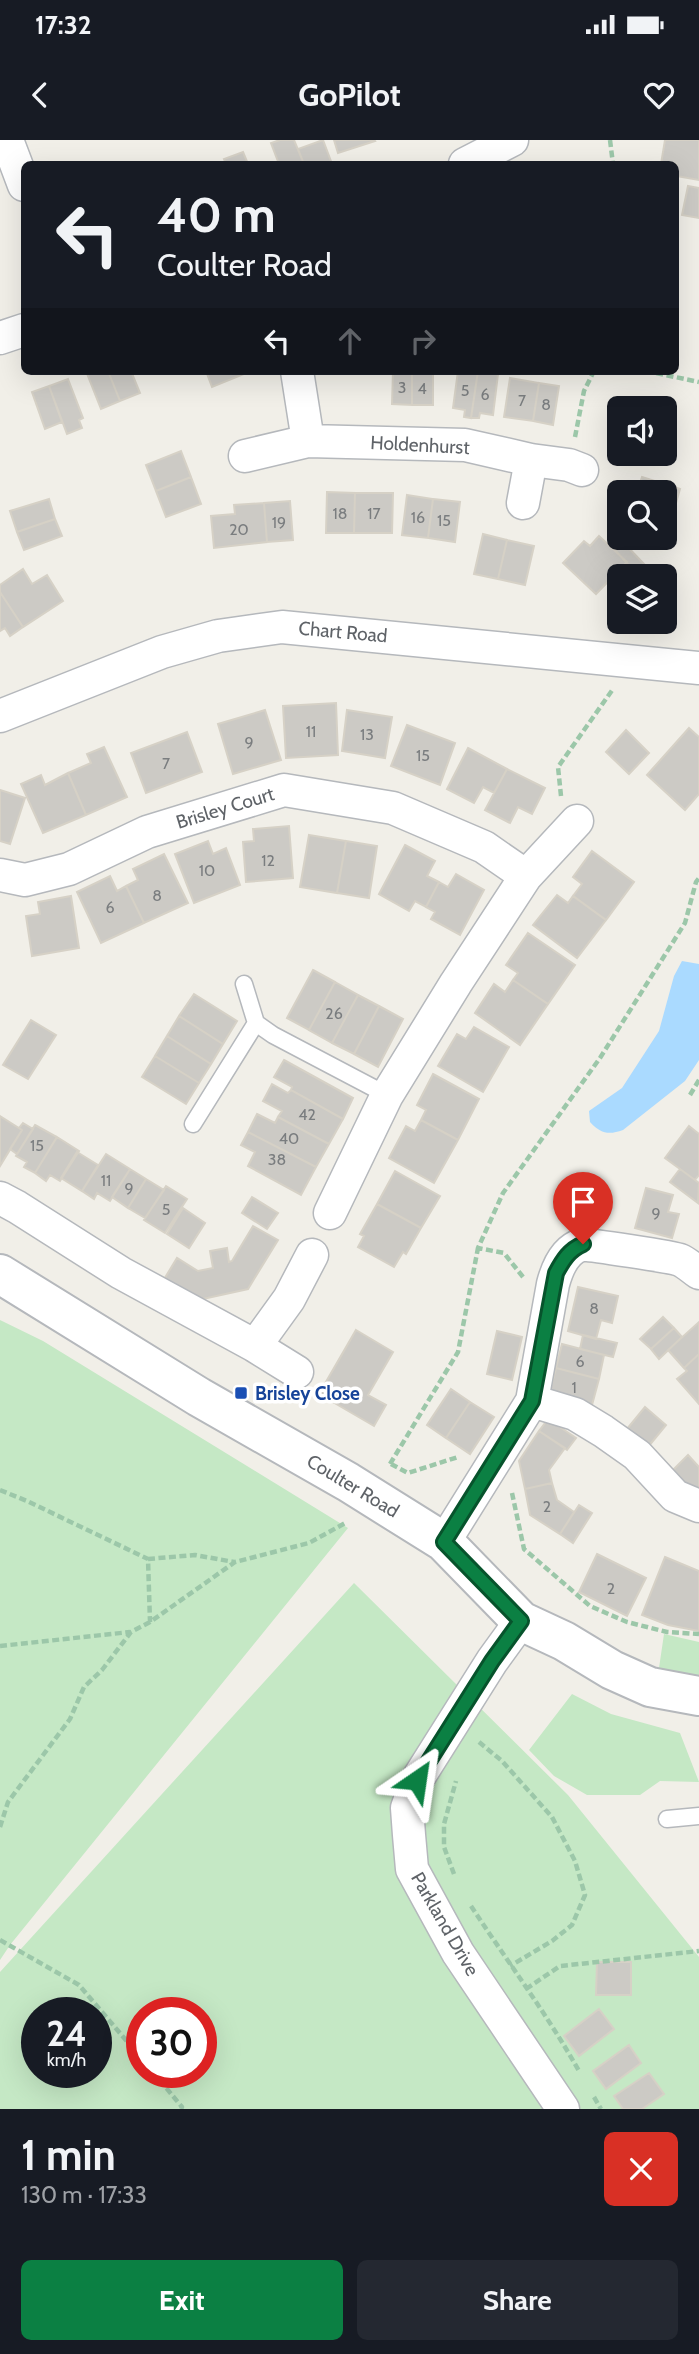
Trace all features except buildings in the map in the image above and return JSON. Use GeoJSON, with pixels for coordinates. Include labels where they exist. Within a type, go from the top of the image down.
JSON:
{"type":"FeatureCollection","features":[{"type":"Feature","properties":{"kind":"street"},"geometry":{"type":"LineString","coordinates":[[7,140],[21,176]]}},
{"type":"Feature","properties":{"kind":"street"},"geometry":{"type":"LineString","coordinates":[[466,155],[512,140]]}},
{"type":"Feature","properties":{"kind":"street"},"geometry":{"type":"LineString","coordinates":[[0,338],[21,331]]}},
{"type":"Feature","properties":{"kind":"street"},"geometry":{"type":"LineString","coordinates":[[298,375],[308,441]]}},
{"type":"Feature","properties":{"kind":"street","name":"Holdenhurst"},"geometry":{"type":"LineString","coordinates":[[245,456],[308,441],[465,445],[575,467]]}},
{"type":"Feature","properties":{"kind":"street"},"geometry":{"type":"LineString","coordinates":[[523,503],[531,460]]}},
{"type":"Feature","properties":{"kind":"street","name":"Chart Road"},"geometry":{"type":"LineString","coordinates":[[0,716],[162,652],[218,636],[282,627],[699,668]]}},
{"type":"Feature","properties":{"kind":"street","name":"Brisley Court"},"geometry":{"type":"LineString","coordinates":[[0,875],[25,880],[69,869],[147,832],[284,790],[393,808],[484,847],[526,876]]}},
{"type":"Feature","properties":{"kind":"street"},"geometry":{"type":"LineString","coordinates":[[330,1213],[387,1095],[456,983],[526,876],[577,821]]}},
{"type":"Feature","properties":{"kind":"street"},"geometry":{"type":"LineString","coordinates":[[0,1198],[17,1206],[121,1273],[255,1346],[297,1373]]}},
{"type":"Feature","properties":{"kind":"street"},"geometry":{"type":"LineString","coordinates":[[444,1542],[532,1401],[553,1284],[561,1262],[574,1248],[583,1244],[601,1246],[680,1260],[699,1273]]}},
{"type":"Feature","properties":{"kind":"street"},"geometry":{"type":"LineString","coordinates":[[255,1346],[289,1299],[312,1255]]}},
{"type":"Feature","properties":{"kind":"street","name":"Coulter Road"},"geometry":{"type":"LineString","coordinates":[[0,1274],[444,1542],[521,1621],[564,1641],[612,1670],[650,1687],[699,1696]]}},
{"type":"Feature","properties":{"kind":"street"},"geometry":{"type":"LineString","coordinates":[[532,1401],[575,1414],[603,1431],[637,1455],[675,1496],[699,1506]]}},
{"type":"Feature","properties":{"kind":"street","name":"Parkland Drive"},"geometry":{"type":"LineString","coordinates":[[521,1621],[492,1661],[417,1780],[407,1808],[409,1835],[412,1869],[458,1953],[563,2109]]}},
{"type":"Feature","properties":{"kind":"lane"},"geometry":{"type":"LineString","coordinates":[[244,984],[256,1023],[273,1035],[387,1095]]}},
{"type":"Feature","properties":{"kind":"lane"},"geometry":{"type":"LineString","coordinates":[[193,1125],[256,1023]]}},
{"type":"Feature","properties":{"kind":"lane"},"geometry":{"type":"LineString","coordinates":[[667,1819],[699,1816]]}},
{"type":"Feature","properties":{"kind":"path"},"geometry":{"type":"LineString","coordinates":[[610,140],[613,161]]}},
{"type":"Feature","properties":{"kind":"path"},"geometry":{"type":"LineString","coordinates":[[575,467],[584,391],[592,375]]}},
{"type":"Feature","properties":{"kind":"path"},"geometry":{"type":"LineString","coordinates":[[665,375],[699,382]]}},
{"type":"Feature","properties":{"kind":"path"},"geometry":{"type":"LineString","coordinates":[[577,821],[563,813],[558,767],[632,663]]}},
{"type":"Feature","properties":{"kind":"path"},"geometry":{"type":"LineString","coordinates":[[390,1464],[458,1352],[478,1248],[503,1193],[600,1058],[685,923],[699,878]]}},
{"type":"Feature","properties":{"kind":"path"},"geometry":{"type":"LineString","coordinates":[[690,1095],[698,1084]]}},
{"type":"Feature","properties":{"kind":"path"},"geometry":{"type":"LineString","coordinates":[[478,1248],[504,1253]]}},
{"type":"Feature","properties":{"kind":"path"},"geometry":{"type":"LineString","coordinates":[[384,1461],[408,1473],[454,1459]]}},
{"type":"Feature","properties":{"kind":"path"},"geometry":{"type":"LineString","coordinates":[[0,1490],[148,1559],[195,1555],[235,1562]]}},
{"type":"Feature","properties":{"kind":"path"},"geometry":{"type":"LineString","coordinates":[[512,1496],[524,1549],[590,1606],[627,1622],[667,1632],[699,1634]]}},
{"type":"Feature","properties":{"kind":"path"},"geometry":{"type":"LineString","coordinates":[[0,1646],[131,1632],[150,1622],[235,1562],[309,1543],[348,1521]]}},
{"type":"Feature","properties":{"kind":"path"},"geometry":{"type":"LineString","coordinates":[[148,1559],[150,1622]]}},
{"type":"Feature","properties":{"kind":"path"},"geometry":{"type":"LineString","coordinates":[[0,1808],[8,1802],[70,1719],[84,1687],[102,1670],[131,1632]]}},
{"type":"Feature","properties":{"kind":"path"},"geometry":{"type":"LineString","coordinates":[[484,1731],[477,1741],[502,1761],[552,1817],[575,1861],[585,1895],[572,1925],[552,1941],[510,1966]]}},
{"type":"Feature","properties":{"kind":"path"},"geometry":{"type":"LineString","coordinates":[[455,1879],[444,1847],[444,1824],[457,1776]]}},
{"type":"Feature","properties":{"kind":"path"},"geometry":{"type":"LineString","coordinates":[[0,1827],[8,1802]]}},
{"type":"Feature","properties":{"kind":"path"},"geometry":{"type":"LineString","coordinates":[[465,1896],[510,1966],[555,2028],[581,2074]]}},
{"type":"Feature","properties":{"kind":"path"},"geometry":{"type":"LineString","coordinates":[[0,1940],[79,1985],[126,2040]]}},
{"type":"Feature","properties":{"kind":"path"},"geometry":{"type":"LineString","coordinates":[[526,1989],[560,1966],[699,1951]]}},
{"type":"Feature","properties":{"kind":"path"},"geometry":{"type":"LineString","coordinates":[[587,2086],[601,2109]]}},
{"type":"Feature","properties":{"kind":"path"},"geometry":{"type":"LineString","coordinates":[[166,2088],[181,2109]]}},
{"type":"Feature","properties":{"kind":"green space"},"geometry":{"type":"Polygon","coordinates":[[[0,1320],[43,1341],[348,1528],[0,1960],[0,1320]]]}},
{"type":"Feature","properties":{"kind":"green space"},"geometry":{"type":"Polygon","coordinates":[[[354,1583],[568,1795],[699,1957],[699,2109],[0,2109],[0,1972],[354,1583]]]}},
{"type":"Feature","properties":{"kind":"green space"},"geometry":{"type":"Polygon","coordinates":[[[664,1634],[699,1642],[699,1678],[685,1678],[659,1668],[664,1634]]]}},
{"type":"Feature","properties":{"kind":"green space"},"geometry":{"type":"Polygon","coordinates":[[[572,1694],[611,1714],[680,1733],[699,1782],[660,1781],[640,1795],[587,1795],[554,1776],[529,1750],[572,1694]]]}},
{"type":"Feature","properties":{"kind":"water"},"geometry":{"type":"Polygon","coordinates":[[[682,961],[699,964],[699,1060],[685,1081],[623,1130],[613,1133],[602,1131],[590,1122],[589,1111],[622,1088],[659,1031],[674,976],[682,961]]]}},
{"type":"Feature","properties":{"kind":"place","name":"Brisley Close"},"geometry":{"type":"Point","coordinates":[241,1393]}},
{"type":"Feature","properties":{"kind":"route"},"geometry":{"type":"LineString","coordinates":[[417,1780],[492,1661],[521,1621],[444,1542],[532,1401],[556,1273],[567,1255],[583,1244]]}}]}
